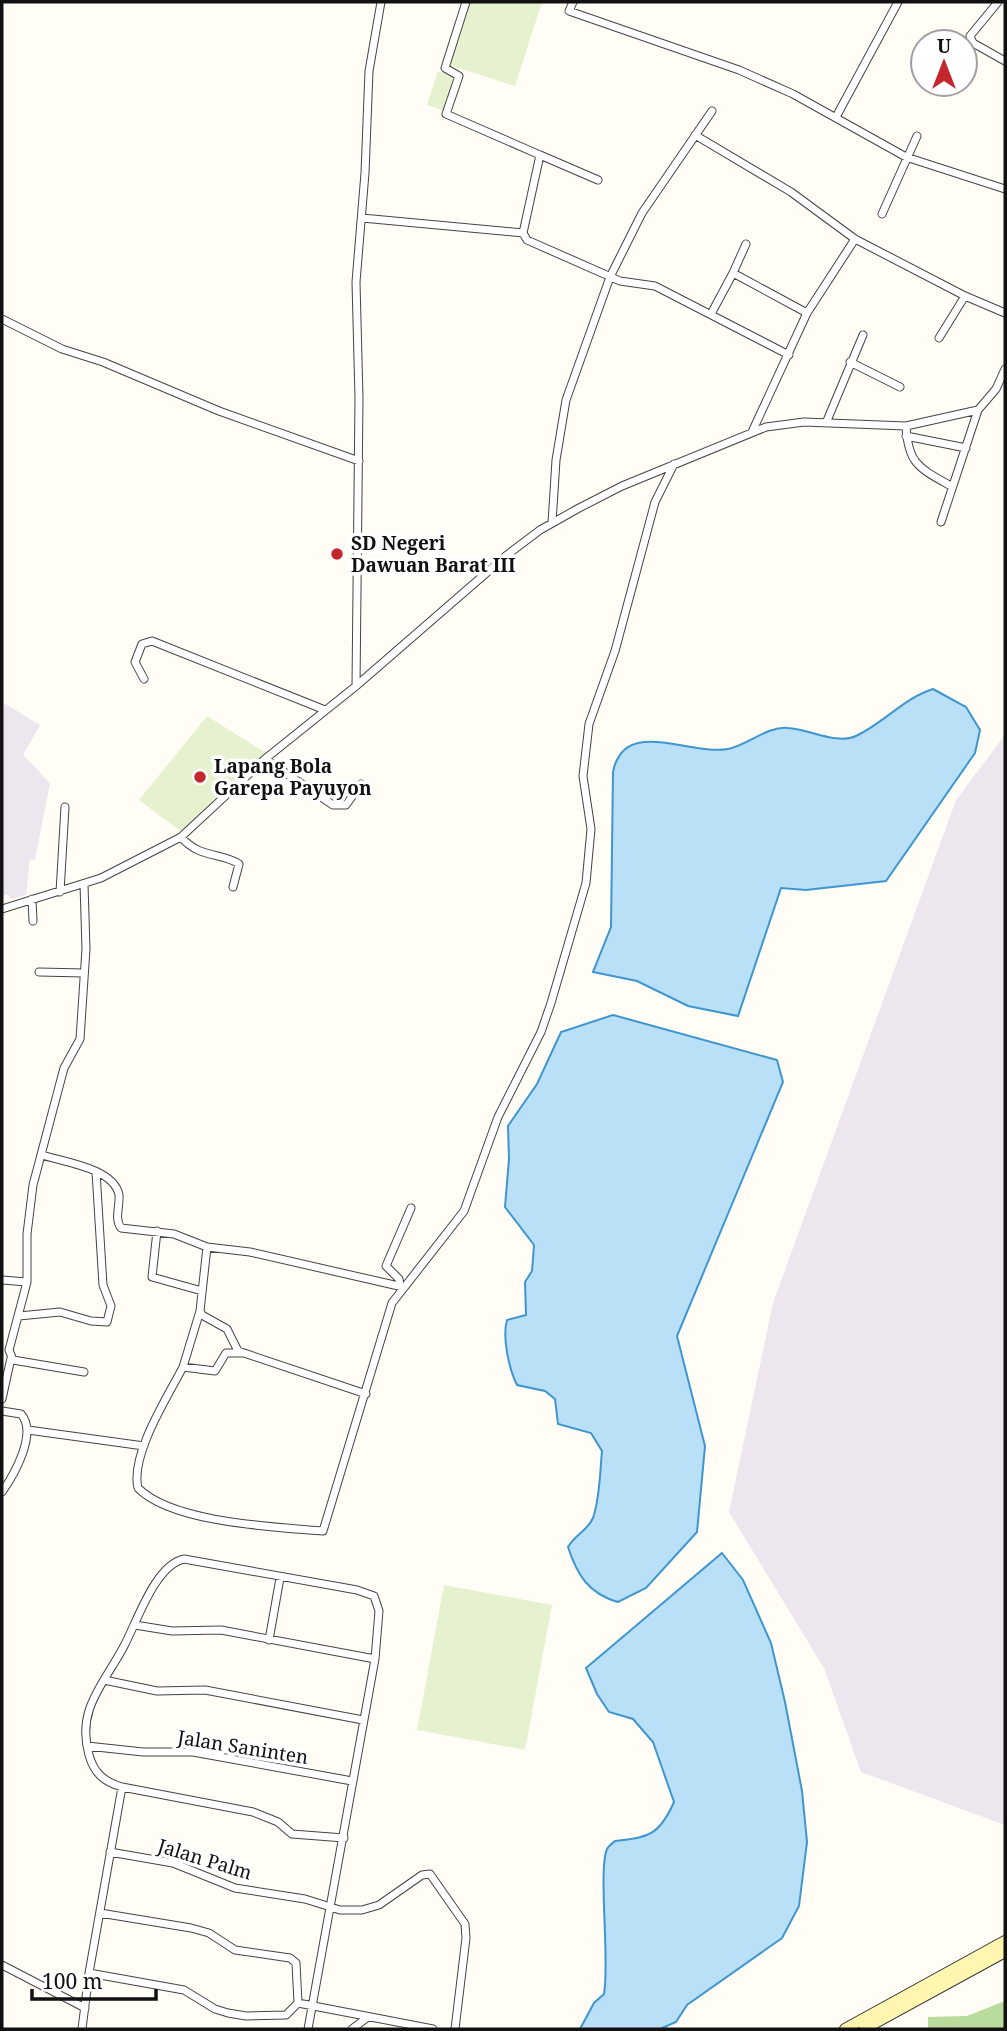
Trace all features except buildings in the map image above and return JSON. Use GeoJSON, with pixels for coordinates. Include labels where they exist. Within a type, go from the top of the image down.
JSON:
{"type":"FeatureCollection","features":[{"type":"Feature","properties":{"kind":"street"},"geometry":{"type":"LineString","coordinates":[[356,687],[359,461],[356,315],[369,71],[381,2]]}},
{"type":"Feature","properties":{"kind":"street"},"geometry":{"type":"LineString","coordinates":[[466,2],[445,65],[446,70],[459,76],[446,114],[598,180]]}},
{"type":"Feature","properties":{"kind":"street"},"geometry":{"type":"LineString","coordinates":[[573,2],[569,11],[739,70],[836,117],[906,157],[1005,189]]}},
{"type":"Feature","properties":{"kind":"street"},"geometry":{"type":"LineString","coordinates":[[836,117],[898,2]]}},
{"type":"Feature","properties":{"kind":"street"},"geometry":{"type":"LineString","coordinates":[[998,2],[970,36],[972,43],[1005,61]]}},
{"type":"Feature","properties":{"kind":"street"},"geometry":{"type":"LineString","coordinates":[[552,523],[556,460],[566,400],[610,277],[642,213],[712,111]]}},
{"type":"Feature","properties":{"kind":"street"},"geometry":{"type":"LineString","coordinates":[[695,135],[792,192],[855,239],[965,296],[1005,313]]}},
{"type":"Feature","properties":{"kind":"street"},"geometry":{"type":"LineString","coordinates":[[882,214],[917,136]]}},
{"type":"Feature","properties":{"kind":"street"},"geometry":{"type":"LineString","coordinates":[[540,155],[523,233],[530,243],[610,277],[631,284],[651,285],[789,355]]}},
{"type":"Feature","properties":{"kind":"street"},"geometry":{"type":"LineString","coordinates":[[362,218],[523,233]]}},
{"type":"Feature","properties":{"kind":"street"},"geometry":{"type":"LineString","coordinates":[[752,432],[807,313],[855,239]]}},
{"type":"Feature","properties":{"kind":"street"},"geometry":{"type":"LineString","coordinates":[[711,314],[746,244]]}},
{"type":"Feature","properties":{"kind":"street"},"geometry":{"type":"LineString","coordinates":[[733,273],[807,313]]}},
{"type":"Feature","properties":{"kind":"street"},"geometry":{"type":"LineString","coordinates":[[939,338],[965,296]]}},
{"type":"Feature","properties":{"kind":"street"},"geometry":{"type":"LineString","coordinates":[[2,319],[62,349],[103,362],[219,411],[359,461]]}},
{"type":"Feature","properties":{"kind":"street"},"geometry":{"type":"LineString","coordinates":[[826,423],[863,335]]}},
{"type":"Feature","properties":{"kind":"street"},"geometry":{"type":"LineString","coordinates":[[850,362],[900,387]]}},
{"type":"Feature","properties":{"kind":"street"},"geometry":{"type":"LineString","coordinates":[[941,522],[978,410],[996,389],[1005,369]]}},
{"type":"Feature","properties":{"kind":"street"},"geometry":{"type":"LineString","coordinates":[[2,909],[83,884],[151,854],[181,836],[265,759],[356,687],[507,555],[552,523],[622,486],[752,432],[787,423],[906,426],[978,410]]}},
{"type":"Feature","properties":{"kind":"street"},"geometry":{"type":"LineString","coordinates":[[906,426],[906,436],[915,464],[951,486]]}},
{"type":"Feature","properties":{"kind":"street"},"geometry":{"type":"LineString","coordinates":[[906,436],[966,448]]}},
{"type":"Feature","properties":{"kind":"street"},"geometry":{"type":"LineString","coordinates":[[207,1247],[200,1311],[183,1367],[144,1446],[137,1483],[146,1495],[168,1505],[219,1520],[323,1531],[392,1303],[401,1287],[464,1211],[498,1117],[544,1022],[586,883],[591,829],[583,776],[589,724],[615,651],[655,502],[674,464]]}},
{"type":"Feature","properties":{"kind":"street"},"geometry":{"type":"LineString","coordinates":[[144,679],[135,662],[142,644],[152,640],[325,710]]}},
{"type":"Feature","properties":{"kind":"street"},"geometry":{"type":"LineString","coordinates":[[265,759],[334,805],[346,805],[361,784]]}},
{"type":"Feature","properties":{"kind":"street"},"geometry":{"type":"LineString","coordinates":[[60,892],[65,807]]}},
{"type":"Feature","properties":{"kind":"street"},"geometry":{"type":"LineString","coordinates":[[181,836],[190,846],[212,857],[239,864],[233,887]]}},
{"type":"Feature","properties":{"kind":"street"},"geometry":{"type":"LineString","coordinates":[[2,1399],[11,1358],[9,1347],[27,1282],[31,1199],[64,1068],[80,1039],[84,974],[83,884]]}},
{"type":"Feature","properties":{"kind":"street"},"geometry":{"type":"LineString","coordinates":[[32,898],[33,921]]}},
{"type":"Feature","properties":{"kind":"street"},"geometry":{"type":"LineString","coordinates":[[38,972],[84,974]]}},
{"type":"Feature","properties":{"kind":"street"},"geometry":{"type":"LineString","coordinates":[[42,1155],[96,1172],[116,1187],[117,1220],[121,1228],[174,1234],[207,1247],[250,1252],[401,1287]]}},
{"type":"Feature","properties":{"kind":"street"},"geometry":{"type":"LineString","coordinates":[[19,1316],[60,1312],[91,1321],[107,1322],[111,1306],[103,1285],[96,1172]]}},
{"type":"Feature","properties":{"kind":"street"},"geometry":{"type":"LineString","coordinates":[[401,1287],[398,1279],[386,1266],[411,1208]]}},
{"type":"Feature","properties":{"kind":"street"},"geometry":{"type":"LineString","coordinates":[[157,1231],[152,1277],[202,1291]]}},
{"type":"Feature","properties":{"kind":"street"},"geometry":{"type":"LineString","coordinates":[[2,1280],[27,1282]]}},
{"type":"Feature","properties":{"kind":"street"},"geometry":{"type":"LineString","coordinates":[[200,1311],[202,1315],[227,1329],[242,1353]]}},
{"type":"Feature","properties":{"kind":"street"},"geometry":{"type":"LineString","coordinates":[[183,1367],[211,1372],[218,1368],[226,1353],[242,1353],[366,1394]]}},
{"type":"Feature","properties":{"kind":"street"},"geometry":{"type":"LineString","coordinates":[[11,1358],[83,1372]]}},
{"type":"Feature","properties":{"kind":"street"},"geometry":{"type":"LineString","coordinates":[[2,1411],[21,1414],[28,1430],[17,1466],[2,1492]]}},
{"type":"Feature","properties":{"kind":"street"},"geometry":{"type":"LineString","coordinates":[[28,1430],[144,1446]]}},
{"type":"Feature","properties":{"kind":"street"},"geometry":{"type":"LineString","coordinates":[[308,2029],[344,1838],[362,1720],[375,1659],[379,1611],[374,1596],[357,1590],[184,1559],[175,1561],[164,1570],[84,1722],[94,1769],[101,1777],[122,1787],[253,1812],[278,1822],[292,1834],[344,1838]]}},
{"type":"Feature","properties":{"kind":"street"},"geometry":{"type":"LineString","coordinates":[[269,1640],[280,1578]]}},
{"type":"Feature","properties":{"kind":"street"},"geometry":{"type":"LineString","coordinates":[[135,1625],[172,1631],[205,1628],[375,1659]]}},
{"type":"Feature","properties":{"kind":"street"},"geometry":{"type":"LineString","coordinates":[[104,1680],[157,1691],[205,1690],[362,1720]]}},
{"type":"Feature","properties":{"kind":"street","name":"Jalan Saninten"},"geometry":{"type":"LineString","coordinates":[[87,1746],[143,1752],[193,1752],[352,1781]]}},
{"type":"Feature","properties":{"kind":"street"},"geometry":{"type":"LineString","coordinates":[[82,2029],[89,1973],[122,1787]]}},
{"type":"Feature","properties":{"kind":"street","name":"Jalan Palm"},"geometry":{"type":"LineString","coordinates":[[110,1852],[173,1863],[234,1888],[305,1899],[330,1908],[371,1908],[422,1875],[431,1875],[465,1924],[466,1938],[455,2029]]}},
{"type":"Feature","properties":{"kind":"street"},"geometry":{"type":"LineString","coordinates":[[89,1973],[184,1990],[215,2009],[246,2016],[286,2015],[298,2003],[296,1963],[290,1958],[235,1950],[209,1933],[191,1928],[100,1913]]}},
{"type":"Feature","properties":{"kind":"street"},"geometry":{"type":"LineString","coordinates":[[864,2029],[887,2011],[1005,1941]]}},
{"type":"Feature","properties":{"kind":"street"},"geometry":{"type":"LineString","coordinates":[[845,2029],[1005,1952]]}},
{"type":"Feature","properties":{"kind":"street"},"geometry":{"type":"LineString","coordinates":[[2,1965],[85,2008]]}},
{"type":"Feature","properties":{"kind":"street"},"geometry":{"type":"LineString","coordinates":[[298,2003],[404,2026],[433,2029]]}},
{"type":"Feature","properties":{"kind":"street"},"geometry":{"type":"LineString","coordinates":[[352,2029],[368,2017]]}},
{"type":"Feature","properties":{"kind":"shaded area"},"geometry":{"type":"Polygon","coordinates":[[[2,702],[40,725],[23,755],[50,783],[35,860],[30,859],[26,895],[11,899],[7,894],[2,897],[2,702]]]}},
{"type":"Feature","properties":{"kind":"shaded area"},"geometry":{"type":"Polygon","coordinates":[[[1005,735],[1005,1825],[861,1772],[824,1668],[729,1512],[773,1303],[956,800],[1005,735]]]}},
{"type":"Feature","properties":{"kind":"green space"},"geometry":{"type":"Polygon","coordinates":[[[469,2],[542,2],[515,86],[449,65],[469,2]]]}},
{"type":"Feature","properties":{"kind":"green space"},"geometry":{"type":"Polygon","coordinates":[[[438,71],[455,77],[445,111],[427,105],[438,71]]]}},
{"type":"Feature","properties":{"kind":"green space","name":"Lapang Bola Garepa Payuyon"},"geometry":{"type":"Polygon","coordinates":[[[207,716],[266,753],[184,834],[139,800],[207,716]]]}},
{"type":"Feature","properties":{"kind":"green space"},"geometry":{"type":"Polygon","coordinates":[[[444,1585],[552,1605],[525,1750],[417,1730],[444,1585]]]}},
{"type":"Feature","properties":{"kind":"green space"},"geometry":{"type":"Polygon","coordinates":[[[1005,2001],[1005,2029],[928,2029],[928,2017],[967,2016],[1005,2001]]]}},
{"type":"Feature","properties":{"kind":"water"},"geometry":{"type":"Polygon","coordinates":[[[933,689],[966,707],[980,730],[975,753],[886,881],[806,890],[781,888],[738,1016],[688,1006],[637,981],[593,972],[611,927],[613,772],[620,755],[630,746],[644,742],[660,742],[712,750],[728,749],[780,728],[832,738],[848,738],[866,731],[913,698],[933,689]]]}},
{"type":"Feature","properties":{"kind":"water"},"geometry":{"type":"Polygon","coordinates":[[[613,1015],[777,1060],[783,1082],[677,1336],[705,1446],[697,1532],[646,1588],[618,1602],[599,1594],[586,1582],[580,1575],[568,1547],[593,1518],[602,1451],[591,1433],[558,1424],[555,1399],[545,1391],[517,1385],[509,1362],[505,1335],[507,1320],[526,1315],[525,1282],[532,1271],[534,1245],[505,1207],[509,1159],[508,1126],[537,1084],[561,1032],[613,1015]]]}},
{"type":"Feature","properties":{"kind":"water"},"geometry":{"type":"Polygon","coordinates":[[[722,1553],[743,1580],[771,1643],[785,1702],[802,1791],[807,1842],[799,1906],[782,1938],[687,2005],[676,2022],[660,2029],[580,2029],[594,2003],[604,1994],[604,1876],[607,1849],[615,1841],[645,1836],[658,1828],[674,1802],[653,1742],[633,1719],[609,1712],[597,1694],[586,1668],[722,1553]]]}},
{"type":"Feature","properties":{"kind":"place","name":"SD Negeri Dawuan Barat III"},"geometry":{"type":"Point","coordinates":[337,554]}},
{"type":"Feature","properties":{"kind":"place","name":"Lapang Bola Garepa Payuyon"},"geometry":{"type":"Point","coordinates":[200,777]}}]}
